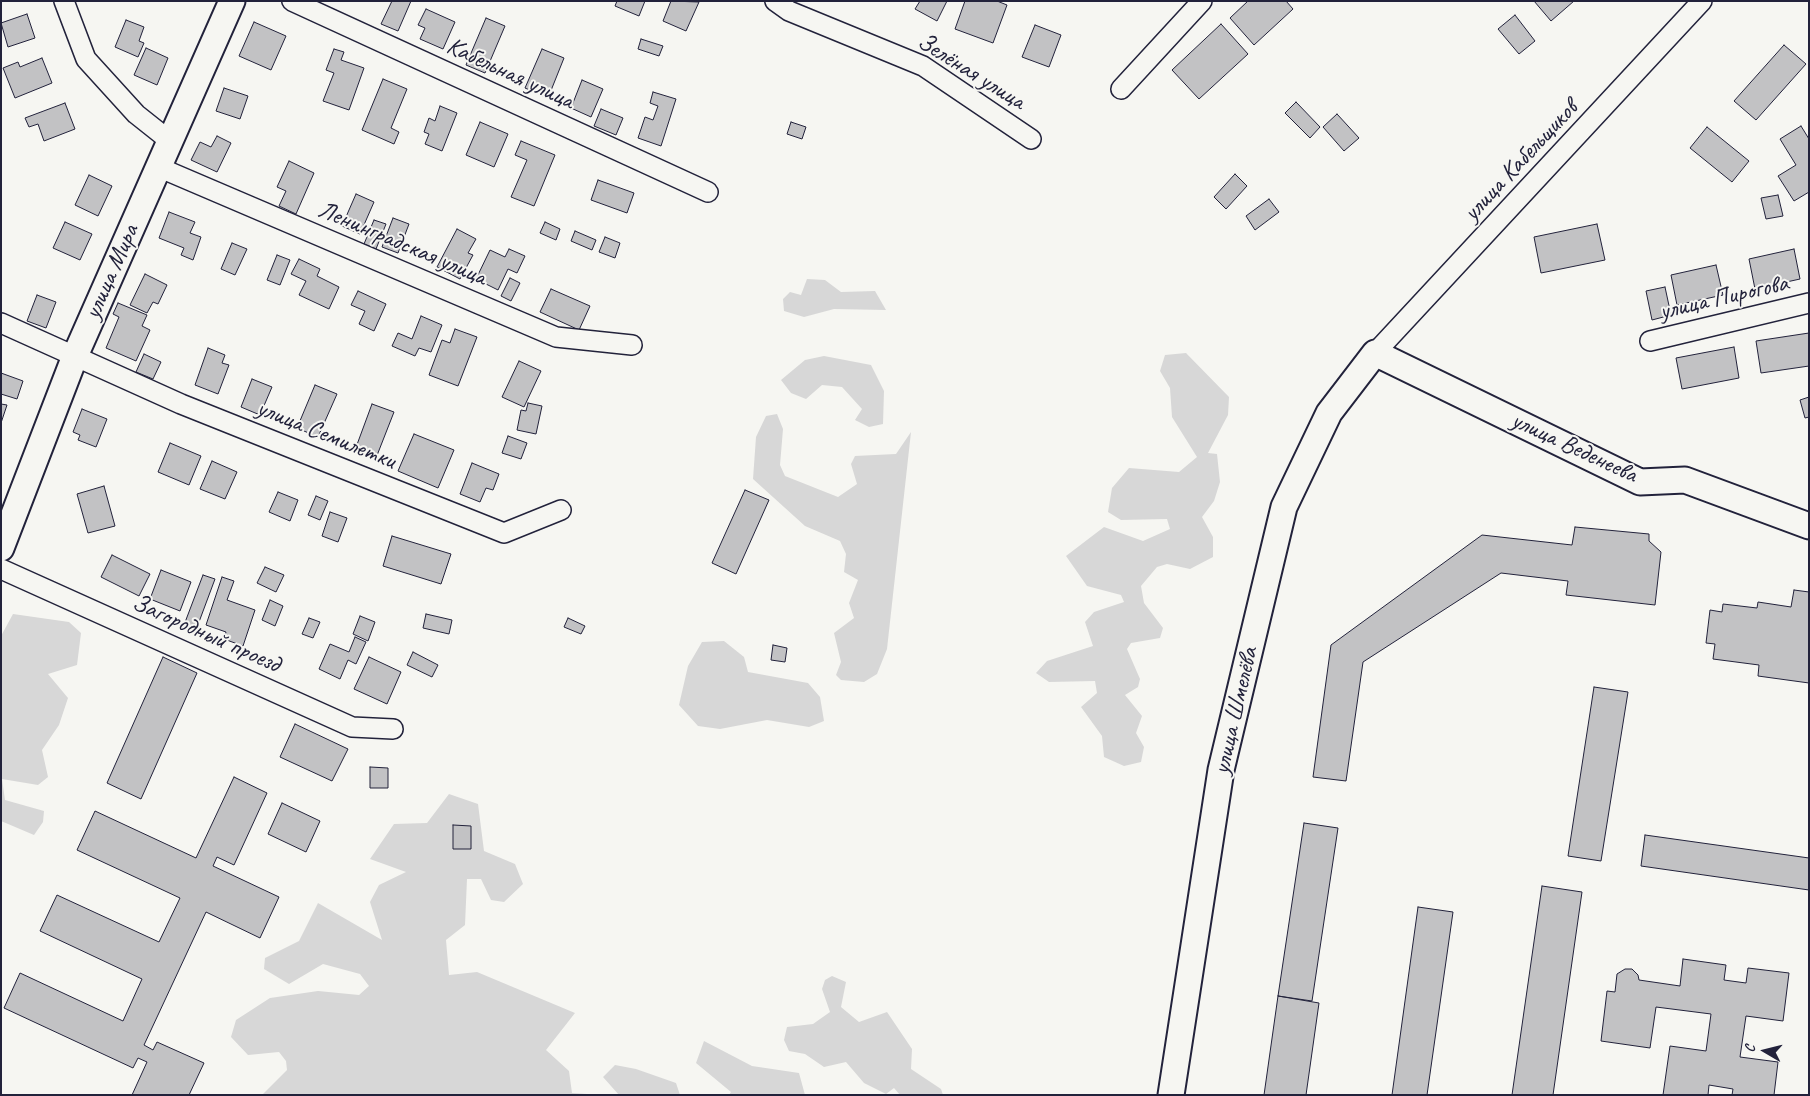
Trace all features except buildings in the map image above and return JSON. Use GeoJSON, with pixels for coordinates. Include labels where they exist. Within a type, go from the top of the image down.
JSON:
{"type":"FeatureCollection","features":[{"type":"Feature","properties":{"kind":"main road","name":"улица Мира"},"geometry":{"type":"LineString","coordinates":[[1,548],[75,356],[232,1]]}},
{"type":"Feature","properties":{"kind":"main road","name":"улица Веденеева"},"geometry":{"type":"LineString","coordinates":[[1374,353],[1640,482],[1685,480],[1809,526]]}},
{"type":"Feature","properties":{"kind":"main road","name":"улица Шмелёва"},"geometry":{"type":"LineString","coordinates":[[1171,1095],[1221,770],[1284,507],[1329,413],[1374,353]]}},
{"type":"Feature","properties":{"kind":"street"},"geometry":{"type":"LineString","coordinates":[[64,1],[86,58],[136,114],[170,141]]}},
{"type":"Feature","properties":{"kind":"street","name":"Кабельная улица"},"geometry":{"type":"LineString","coordinates":[[292,1],[708,192]]}},
{"type":"Feature","properties":{"kind":"street","name":"Зелёная улица"},"geometry":{"type":"LineString","coordinates":[[775,1],[789,11],[923,66],[1031,139]]}},
{"type":"Feature","properties":{"kind":"street"},"geometry":{"type":"LineString","coordinates":[[1121,89],[1202,1]]}},
{"type":"Feature","properties":{"kind":"street","name":"улица Кабельщиков"},"geometry":{"type":"LineString","coordinates":[[1374,353],[1702,1]]}},
{"type":"Feature","properties":{"kind":"street","name":"Ленинградская улица"},"geometry":{"type":"LineString","coordinates":[[158,167],[556,337],[632,345]]}},
{"type":"Feature","properties":{"kind":"street","name":"улица Пирогова"},"geometry":{"type":"LineString","coordinates":[[1650,341],[1809,303]]}},
{"type":"Feature","properties":{"kind":"street","name":"улица Семилетки"},"geometry":{"type":"LineString","coordinates":[[1,323],[181,404],[504,533],[561,510]]}},
{"type":"Feature","properties":{"kind":"street","name":"Загородный проезд"},"geometry":{"type":"LineString","coordinates":[[1,569],[352,728],[393,729]]}},
{"type":"Feature","properties":{"kind":"shaded area"},"geometry":{"type":"Polygon","coordinates":[[[807,279],[825,280],[841,292],[875,291],[886,310],[834,309],[804,317],[784,311],[783,299],[790,292],[801,295],[807,279]]]}},
{"type":"Feature","properties":{"kind":"shaded area"},"geometry":{"type":"Polygon","coordinates":[[[1186,353],[1229,397],[1228,415],[1208,453],[1217,454],[1220,482],[1214,501],[1202,517],[1213,537],[1213,557],[1190,569],[1167,564],[1157,567],[1141,586],[1144,603],[1163,628],[1160,638],[1131,643],[1127,649],[1140,679],[1138,687],[1125,695],[1142,716],[1136,733],[1144,747],[1141,762],[1124,766],[1104,757],[1102,736],[1081,707],[1097,693],[1095,681],[1049,682],[1036,673],[1047,661],[1093,646],[1085,622],[1094,612],[1124,602],[1121,595],[1087,586],[1066,556],[1104,527],[1143,541],[1170,529],[1167,519],[1121,520],[1108,512],[1112,488],[1129,468],[1179,472],[1197,457],[1172,417],[1170,388],[1160,371],[1165,355],[1186,353]]]}},
{"type":"Feature","properties":{"kind":"shaded area"},"geometry":{"type":"Polygon","coordinates":[[[824,356],[871,365],[884,391],[883,424],[869,427],[855,420],[862,409],[842,387],[822,385],[806,399],[791,393],[781,380],[805,360],[824,356]]]}},
{"type":"Feature","properties":{"kind":"shaded area"},"geometry":{"type":"Polygon","coordinates":[[[777,414],[783,429],[780,465],[785,476],[838,497],[857,484],[851,464],[855,456],[896,454],[911,432],[887,649],[877,674],[864,682],[841,680],[836,675],[841,662],[834,633],[854,618],[849,603],[858,580],[844,572],[846,554],[840,541],[805,526],[753,479],[756,437],[766,416],[777,414]]]}},
{"type":"Feature","properties":{"kind":"shaded area"},"geometry":{"type":"Polygon","coordinates":[[[13,614],[69,622],[81,633],[77,665],[48,674],[68,698],[59,725],[42,750],[48,777],[38,785],[2,779],[5,800],[44,811],[43,822],[34,835],[1,821],[1,636],[13,614]]]}},
{"type":"Feature","properties":{"kind":"shaded area"},"geometry":{"type":"Polygon","coordinates":[[[724,641],[744,657],[748,672],[808,683],[820,697],[824,721],[809,727],[767,720],[720,729],[698,726],[679,705],[688,666],[702,642],[724,641]]]}},
{"type":"Feature","properties":{"kind":"shaded area"},"geometry":{"type":"Polygon","coordinates":[[[449,794],[478,804],[484,851],[515,864],[523,884],[504,902],[491,900],[481,879],[467,879],[465,925],[446,940],[449,975],[477,972],[575,1013],[546,1050],[569,1071],[572,1093],[602,1095],[262,1095],[287,1070],[286,1061],[279,1052],[248,1055],[231,1037],[236,1020],[270,998],[318,991],[359,995],[369,986],[360,974],[323,964],[289,984],[264,969],[265,958],[299,941],[318,903],[382,940],[370,902],[379,885],[406,872],[370,859],[394,824],[427,823],[449,794]]]}},
{"type":"Feature","properties":{"kind":"shaded area"},"geometry":{"type":"Polygon","coordinates":[[[832,976],[846,982],[841,1007],[859,1022],[887,1012],[912,1049],[911,1069],[941,1089],[943,1095],[900,1095],[894,1088],[886,1094],[864,1083],[846,1062],[824,1067],[805,1054],[789,1051],[784,1040],[787,1027],[813,1024],[830,1012],[822,989],[825,980],[832,976]]]}},
{"type":"Feature","properties":{"kind":"shaded area"},"geometry":{"type":"Polygon","coordinates":[[[704,1041],[752,1066],[799,1073],[805,1095],[729,1095],[731,1092],[696,1063],[704,1041]]]}},
{"type":"Feature","properties":{"kind":"shaded area"},"geometry":{"type":"Polygon","coordinates":[[[615,1065],[636,1069],[676,1083],[680,1095],[619,1095],[603,1077],[615,1065]]]}}]}
